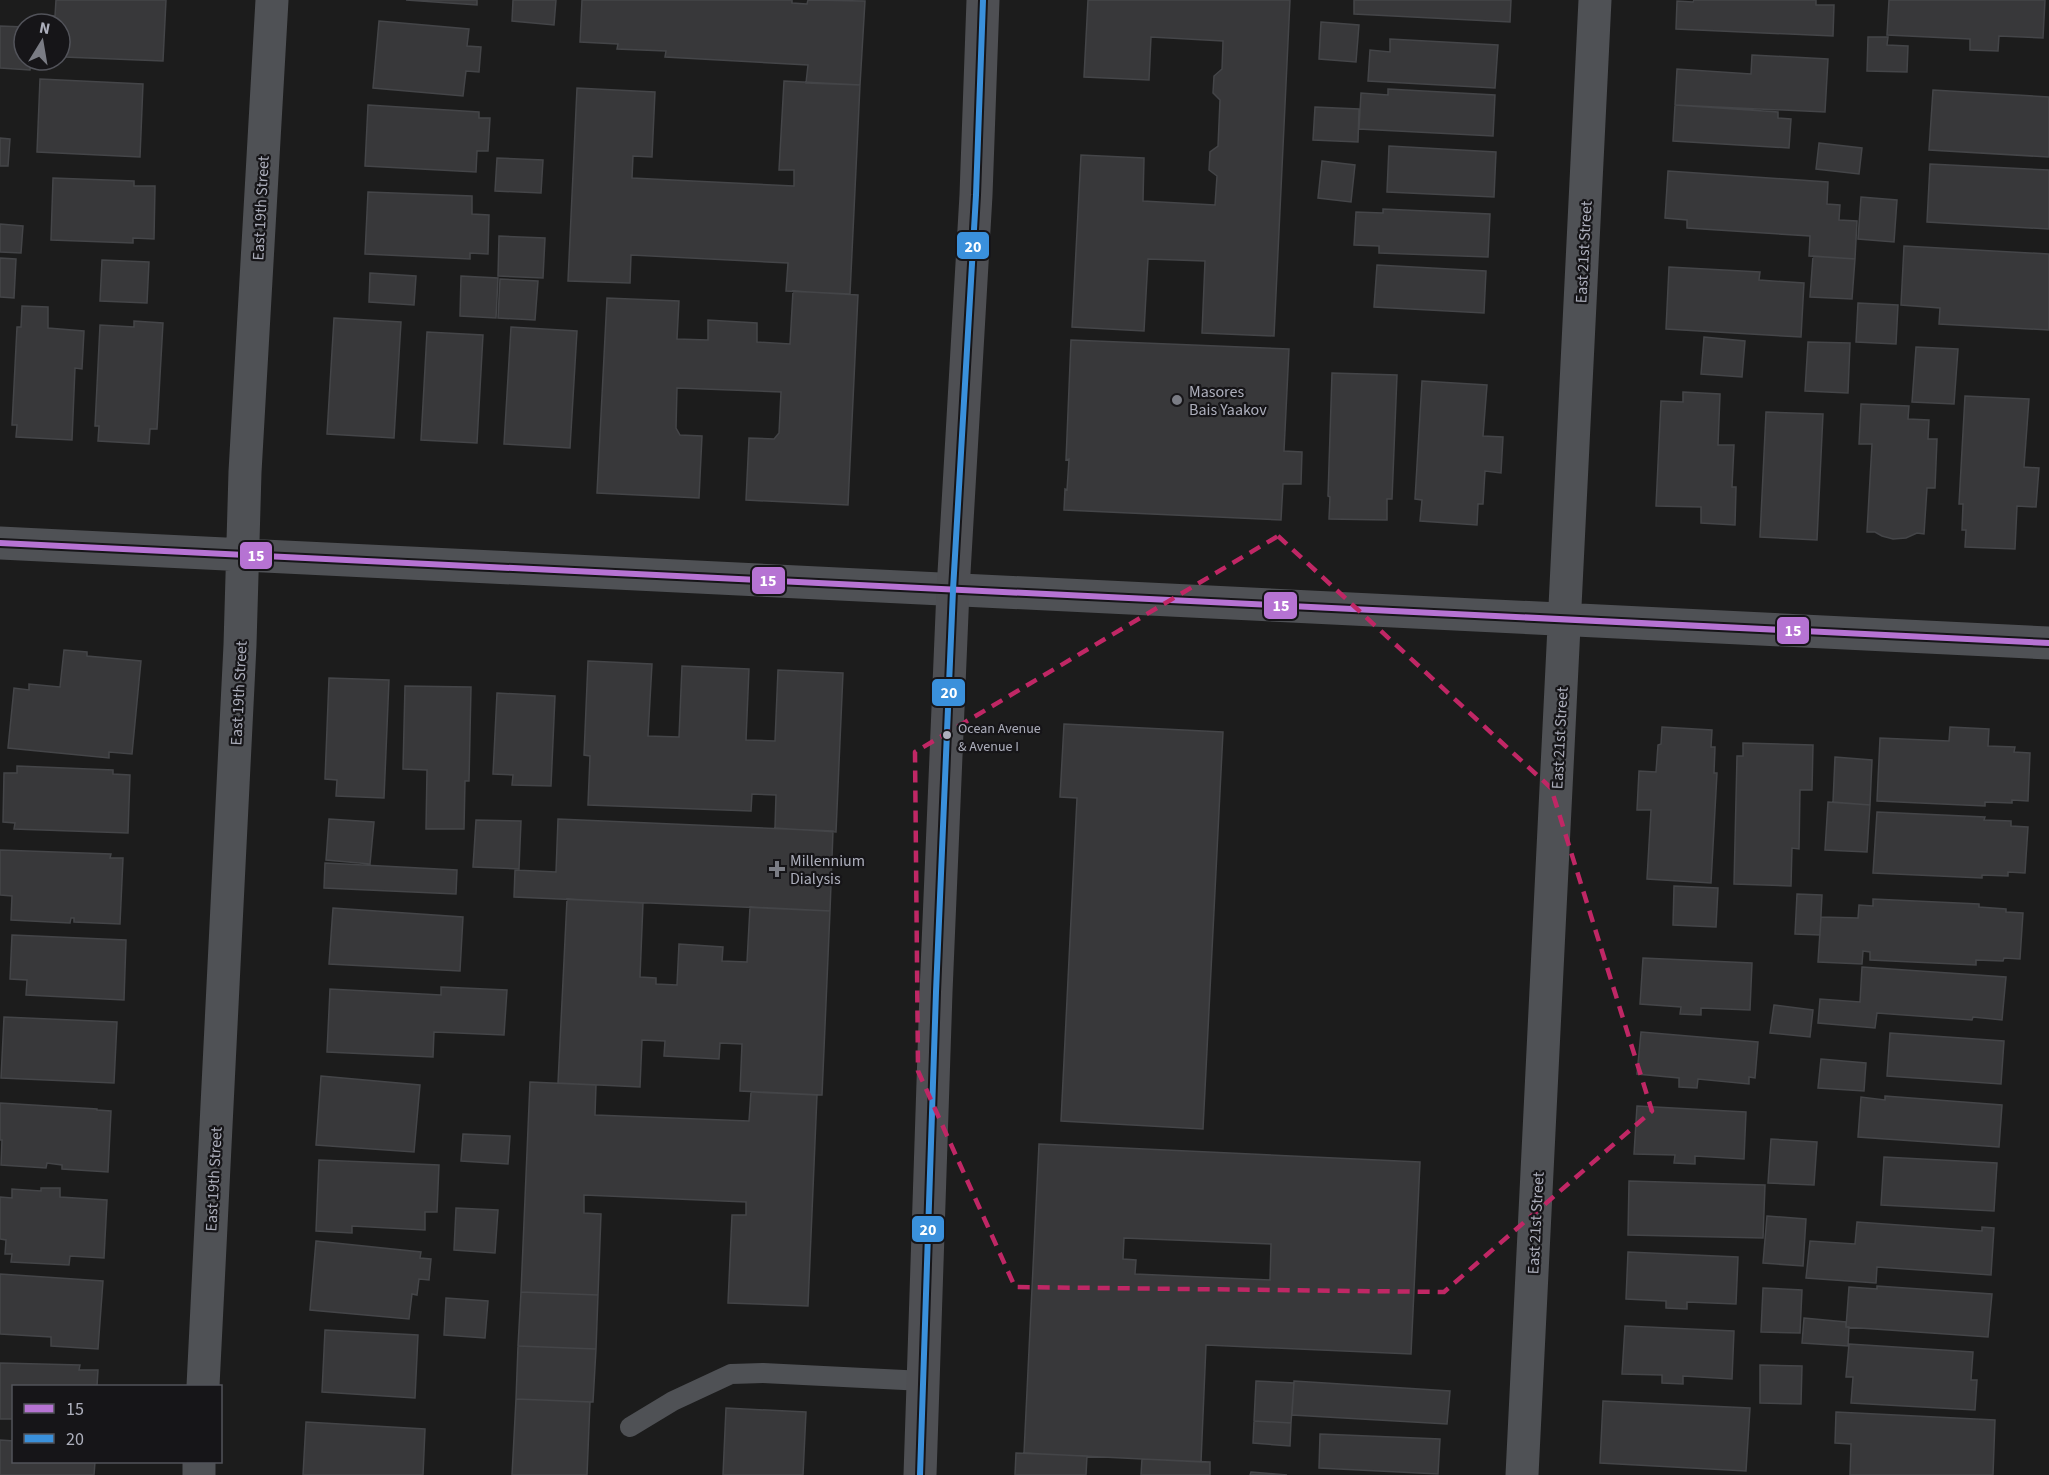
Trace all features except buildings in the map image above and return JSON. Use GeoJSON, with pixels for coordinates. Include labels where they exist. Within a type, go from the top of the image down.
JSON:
{"type":"FeatureCollection","features":[{"type":"Feature","properties":{"kind":"main road"},"geometry":{"type":"LineString","coordinates":[[920,1475],[935,1004],[953,590],[976,195],[983,0]]}},
{"type":"Feature","properties":{"kind":"street","name":"East 19th Street"},"geometry":{"type":"LineString","coordinates":[[203,1385],[238,680],[246,449],[272,0]]}},
{"type":"Feature","properties":{"kind":"street","name":"East 21st Street"},"geometry":{"type":"LineString","coordinates":[[1522,1475],[1595,0]]}},
{"type":"Feature","properties":{"kind":"street"},"geometry":{"type":"LineString","coordinates":[[0,543],[2049,643]]}},
{"type":"Feature","properties":{"kind":"lane"},"geometry":{"type":"LineString","coordinates":[[630,1427],[673,1401],[731,1374],[763,1373],[924,1382]]}},
{"type":"Feature","properties":{"kind":"highlighted area"},"geometry":{"type":"Polygon","coordinates":[[[1278,536],[1551,788],[1652,1111],[1444,1292],[1015,1287],[918,1071],[915,752],[1278,536]]]}},
{"type":"Feature","properties":{"kind":"transit line","name":"20"},"geometry":{"type":"LineString","coordinates":[[920,1475],[936,992],[953,590],[976,195],[983,0]]}},
{"type":"Feature","properties":{"kind":"transit line","name":"15"},"geometry":{"type":"LineString","coordinates":[[0,543],[2049,643]]}},
{"type":"Feature","properties":{"kind":"place","name":"Masores Bais Yaakov"},"geometry":{"type":"Point","coordinates":[1177,400]}},
{"type":"Feature","properties":{"kind":"place","name":"Ocean Avenue & Avenue I"},"geometry":{"type":"Point","coordinates":[947,735]}},
{"type":"Feature","properties":{"kind":"place","name":"Millennium Dialysis"},"geometry":{"type":"Point","coordinates":[777,869]}}]}
